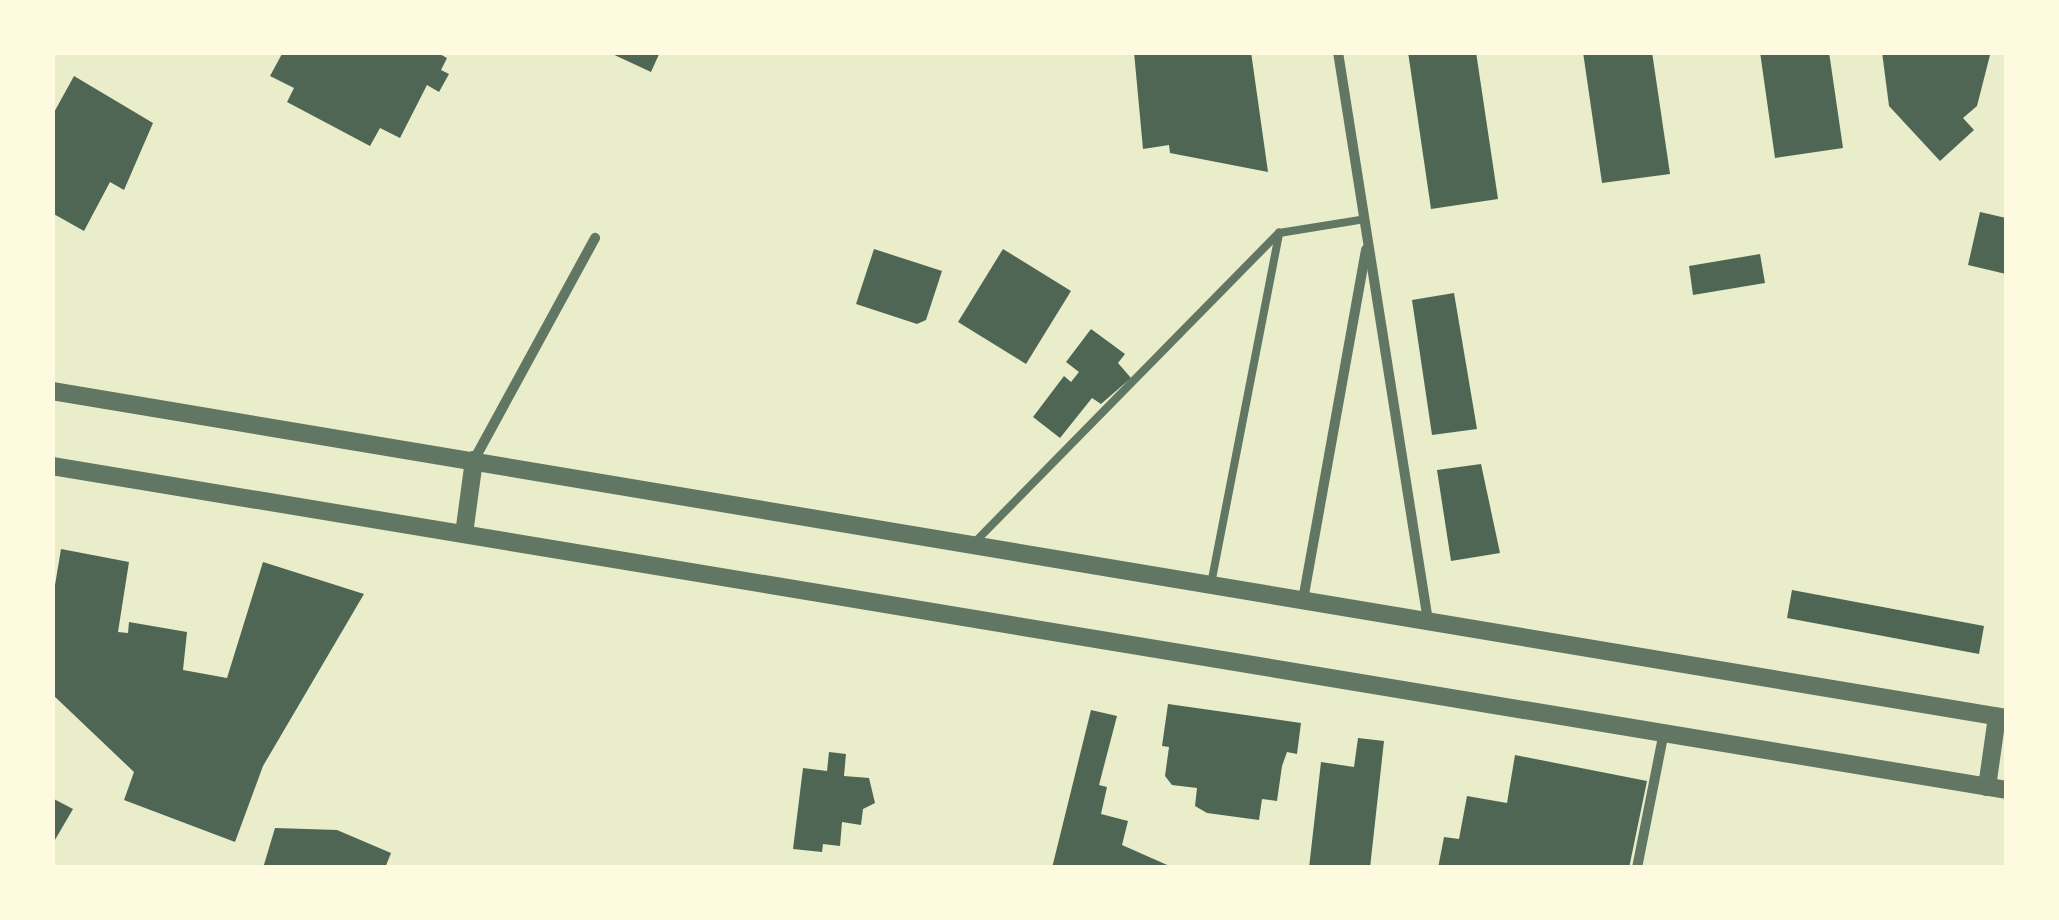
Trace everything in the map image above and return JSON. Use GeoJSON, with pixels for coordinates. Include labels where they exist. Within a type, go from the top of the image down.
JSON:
{"type":"FeatureCollection","features":[{"type":"Feature","properties":{"kind":"street"},"geometry":{"type":"LineString","coordinates":[[1338,52],[1428,621]]}},
{"type":"Feature","properties":{"kind":"street"},"geometry":{"type":"LineString","coordinates":[[464,534],[474,460],[595,238]]}},
{"type":"Feature","properties":{"kind":"street"},"geometry":{"type":"LineString","coordinates":[[1302,600],[1368,240]]}},
{"type":"Feature","properties":{"kind":"street"},"geometry":{"type":"LineString","coordinates":[[52,392],[2002,718],[1987,786]]}},
{"type":"Feature","properties":{"kind":"street"},"geometry":{"type":"LineString","coordinates":[[52,466],[2006,790]]}},
{"type":"Feature","properties":{"kind":"street"},"geometry":{"type":"LineString","coordinates":[[1637,868],[1664,732]]}},
{"type":"Feature","properties":{"kind":"lane"},"geometry":{"type":"LineString","coordinates":[[973,544],[1279,233],[1365,219]]}},
{"type":"Feature","properties":{"kind":"lane"},"geometry":{"type":"LineString","coordinates":[[1211,584],[1279,233]]}},
{"type":"Feature","properties":{"kind":"building"},"geometry":{"type":"Polygon","coordinates":[[[283,52],[436,52],[447,58],[441,70],[449,74],[439,92],[427,85],[400,138],[380,128],[370,146],[287,102],[294,88],[270,76],[283,52]]]}},
{"type":"Feature","properties":{"kind":"building"},"geometry":{"type":"Polygon","coordinates":[[[608,52],[660,52],[651,72],[608,52]]]}},
{"type":"Feature","properties":{"kind":"building"},"geometry":{"type":"Polygon","coordinates":[[[1134,52],[1251,52],[1268,172],[1170,153],[1169,145],[1143,149],[1134,52]]]}},
{"type":"Feature","properties":{"kind":"building"},"geometry":{"type":"Polygon","coordinates":[[[1408,52],[1476,52],[1498,199],[1431,209],[1408,52]]]}},
{"type":"Feature","properties":{"kind":"building"},"geometry":{"type":"Polygon","coordinates":[[[1583,52],[1652,52],[1670,174],[1602,183],[1583,52]]]}},
{"type":"Feature","properties":{"kind":"building"},"geometry":{"type":"Polygon","coordinates":[[[1760,52],[1829,52],[1843,148],[1775,158],[1760,52]]]}},
{"type":"Feature","properties":{"kind":"building"},"geometry":{"type":"Polygon","coordinates":[[[1882,52],[1990,55],[1977,106],[1963,118],[1974,130],[1940,161],[1889,106],[1882,52]]]}},
{"type":"Feature","properties":{"kind":"building"},"geometry":{"type":"Polygon","coordinates":[[[74,76],[153,123],[124,190],[110,182],[84,231],[52,213],[52,116],[74,76]]]}},
{"type":"Feature","properties":{"kind":"building"},"geometry":{"type":"Polygon","coordinates":[[[1980,212],[2006,218],[2006,274],[1968,265],[1980,212]]]}},
{"type":"Feature","properties":{"kind":"building"},"geometry":{"type":"Polygon","coordinates":[[[874,249],[942,271],[926,320],[917,324],[856,304],[874,249]]]}},
{"type":"Feature","properties":{"kind":"building"},"geometry":{"type":"Polygon","coordinates":[[[1003,249],[1071,291],[1026,364],[958,322],[1003,249]]]}},
{"type":"Feature","properties":{"kind":"building"},"geometry":{"type":"Polygon","coordinates":[[[1760,254],[1765,283],[1693,295],[1689,266],[1760,254]]]}},
{"type":"Feature","properties":{"kind":"building"},"geometry":{"type":"Polygon","coordinates":[[[1454,293],[1477,429],[1432,435],[1412,300],[1454,293]]]}},
{"type":"Feature","properties":{"kind":"building"},"geometry":{"type":"Polygon","coordinates":[[[1091,329],[1125,354],[1118,363],[1131,378],[1101,404],[1092,398],[1060,438],[1033,417],[1064,376],[1071,382],[1079,372],[1066,362],[1091,329]]]}},
{"type":"Feature","properties":{"kind":"building"},"geometry":{"type":"Polygon","coordinates":[[[1481,464],[1500,553],[1451,561],[1437,470],[1481,464]]]}},
{"type":"Feature","properties":{"kind":"building"},"geometry":{"type":"Polygon","coordinates":[[[61,549],[129,562],[118,632],[128,633],[129,622],[187,632],[183,670],[227,678],[263,562],[364,594],[263,766],[235,842],[124,800],[134,772],[52,694],[52,603],[61,549]]]}},
{"type":"Feature","properties":{"kind":"building"},"geometry":{"type":"Polygon","coordinates":[[[1792,590],[1984,626],[1979,654],[1787,618],[1792,590]]]}},
{"type":"Feature","properties":{"kind":"building"},"geometry":{"type":"Polygon","coordinates":[[[1168,704],[1301,723],[1297,754],[1287,752],[1282,766],[1277,801],[1262,799],[1259,820],[1207,813],[1195,806],[1197,788],[1172,785],[1165,776],[1169,747],[1162,746],[1168,704]]]}},
{"type":"Feature","properties":{"kind":"building"},"geometry":{"type":"Polygon","coordinates":[[[1091,710],[1117,716],[1099,785],[1107,787],[1101,814],[1128,821],[1122,845],[1174,868],[1052,868],[1091,710]]]}},
{"type":"Feature","properties":{"kind":"building"},"geometry":{"type":"Polygon","coordinates":[[[1358,738],[1384,741],[1370,868],[1309,868],[1321,762],[1354,767],[1358,738]]]}},
{"type":"Feature","properties":{"kind":"building"},"geometry":{"type":"Polygon","coordinates":[[[829,752],[846,754],[844,776],[869,778],[875,803],[863,809],[861,825],[842,822],[840,846],[823,844],[822,852],[793,849],[803,768],[827,771],[829,752]]]}},
{"type":"Feature","properties":{"kind":"building"},"geometry":{"type":"Polygon","coordinates":[[[1515,755],[1647,781],[1629,868],[1438,868],[1444,837],[1459,839],[1467,796],[1507,803],[1515,755]]]}},
{"type":"Feature","properties":{"kind":"building"},"geometry":{"type":"Polygon","coordinates":[[[52,798],[73,809],[52,845],[52,798]]]}},
{"type":"Feature","properties":{"kind":"building"},"geometry":{"type":"Polygon","coordinates":[[[275,828],[337,830],[391,853],[385,868],[263,868],[275,828]]]}}]}
